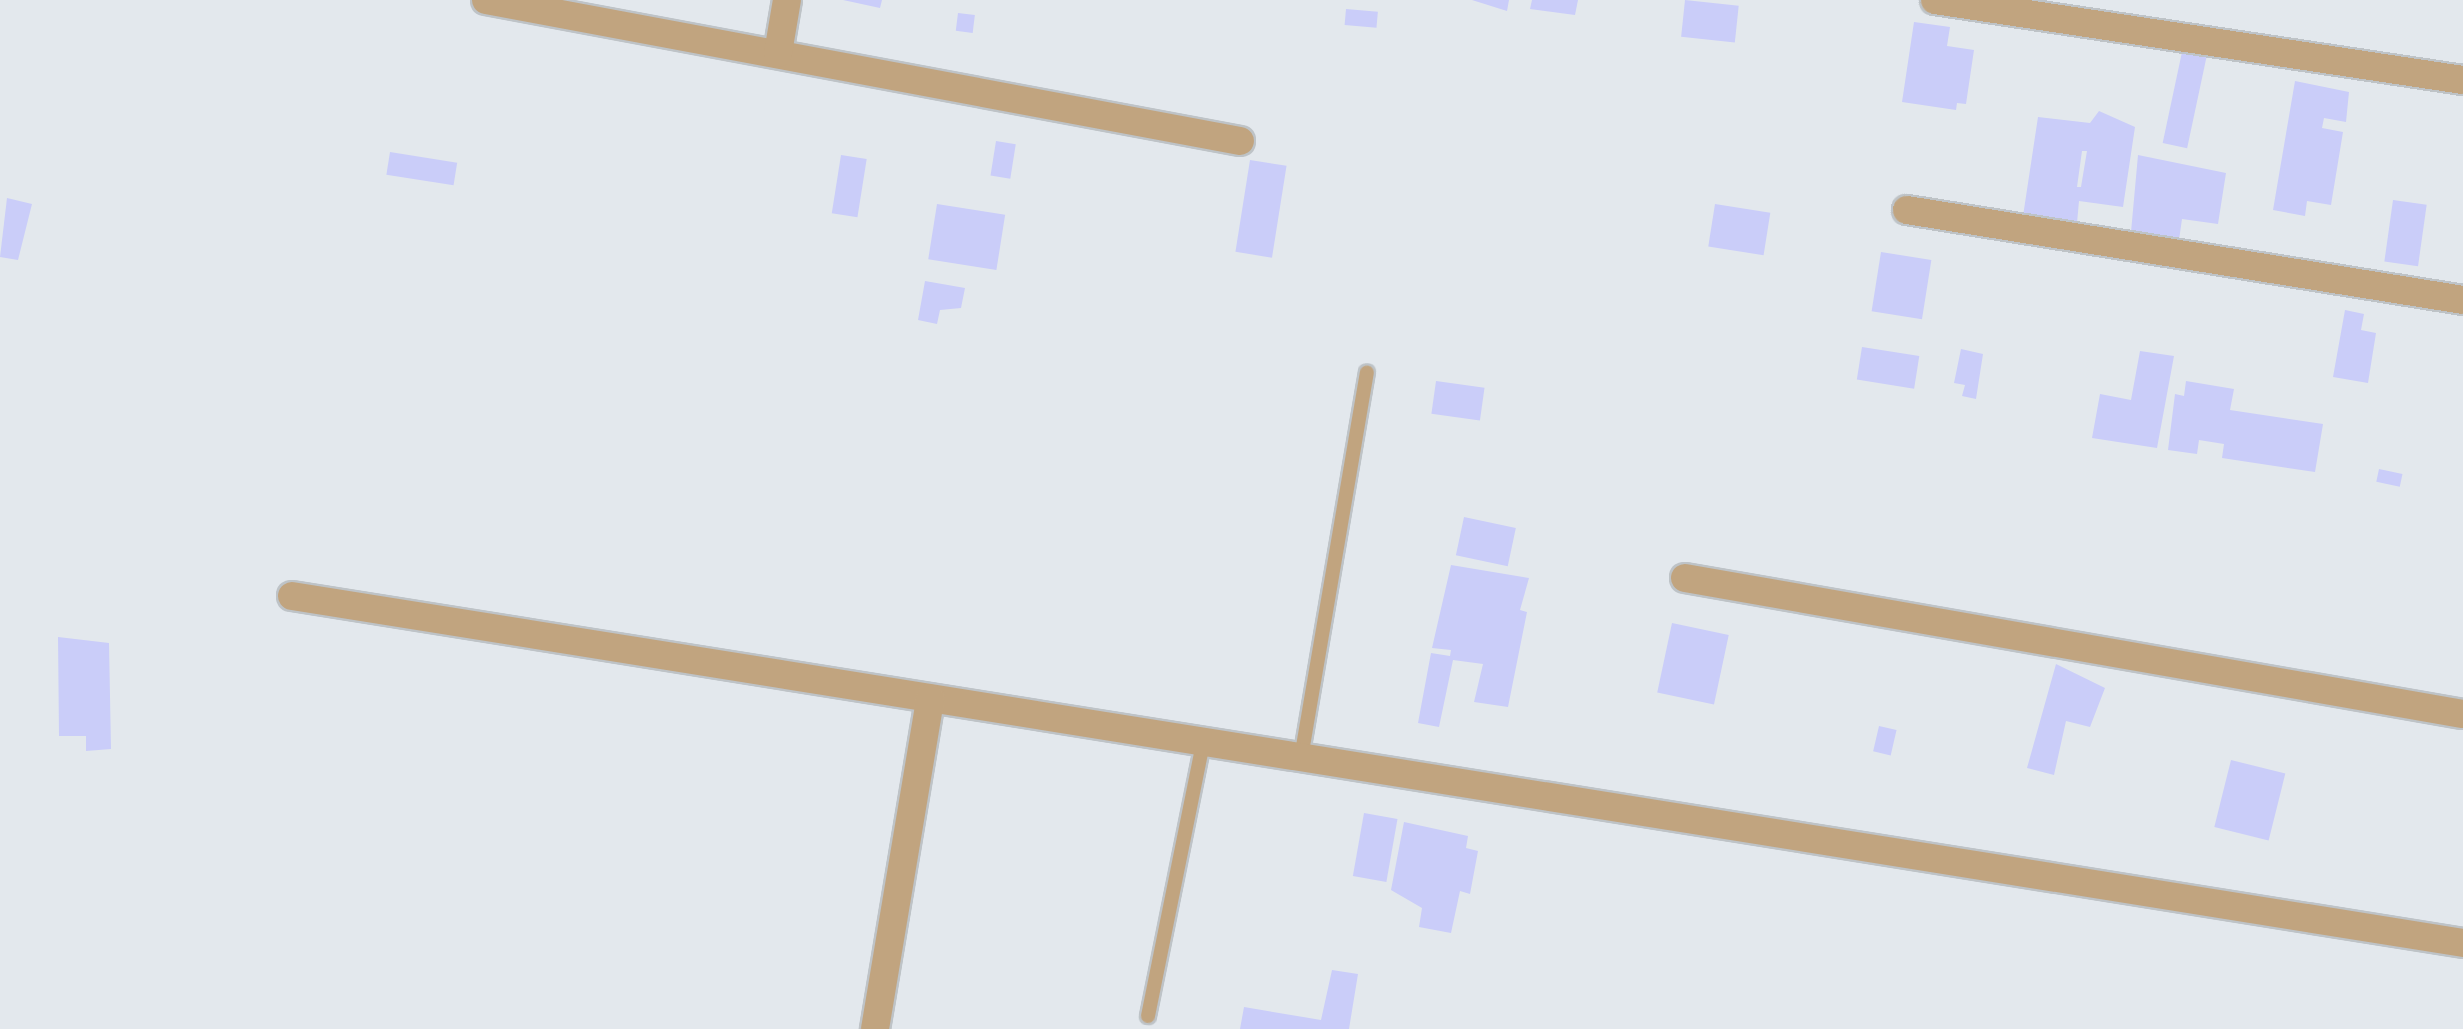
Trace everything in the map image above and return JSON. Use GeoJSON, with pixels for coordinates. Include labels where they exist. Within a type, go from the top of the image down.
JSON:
{"type":"FeatureCollection","features":[{"type":"Feature","properties":{"kind":"street"},"geometry":{"type":"LineString","coordinates":[[486,0],[1240,141]]}},
{"type":"Feature","properties":{"kind":"street"},"geometry":{"type":"LineString","coordinates":[[778,53],[787,0]]}},
{"type":"Feature","properties":{"kind":"street"},"geometry":{"type":"LineString","coordinates":[[1935,0],[2463,80]]}},
{"type":"Feature","properties":{"kind":"street"},"geometry":{"type":"LineString","coordinates":[[1907,210],[2463,300]]}},
{"type":"Feature","properties":{"kind":"street"},"geometry":{"type":"LineString","coordinates":[[1685,578],[2463,714]]}},
{"type":"Feature","properties":{"kind":"street"},"geometry":{"type":"LineString","coordinates":[[292,596],[2463,943]]}},
{"type":"Feature","properties":{"kind":"street"},"geometry":{"type":"LineString","coordinates":[[875,1029],[930,699]]}},
{"type":"Feature","properties":{"kind":"lane"},"geometry":{"type":"LineString","coordinates":[[1301,758],[1367,373]]}},
{"type":"Feature","properties":{"kind":"lane"},"geometry":{"type":"LineString","coordinates":[[1148,1016],[1203,743]]}},
{"type":"Feature","properties":{"kind":"building"},"geometry":{"type":"Polygon","coordinates":[[[843,0],[882,0],[880,8],[843,0]]]}},
{"type":"Feature","properties":{"kind":"building"},"geometry":{"type":"Polygon","coordinates":[[[1472,0],[1509,0],[1507,11],[1472,0]]]}},
{"type":"Feature","properties":{"kind":"building"},"geometry":{"type":"Polygon","coordinates":[[[1532,0],[1578,0],[1575,15],[1530,9],[1532,0]]]}},
{"type":"Feature","properties":{"kind":"building"},"geometry":{"type":"Polygon","coordinates":[[[1685,0],[1739,6],[1735,42],[1681,37],[1685,0]]]}},
{"type":"Feature","properties":{"kind":"building"},"geometry":{"type":"Polygon","coordinates":[[[1346,9],[1378,12],[1376,28],[1345,25],[1346,9]]]}},
{"type":"Feature","properties":{"kind":"building"},"geometry":{"type":"Polygon","coordinates":[[[958,13],[975,15],[973,33],[956,31],[958,13]]]}},
{"type":"Feature","properties":{"kind":"building"},"geometry":{"type":"Polygon","coordinates":[[[1914,22],[1950,27],[1947,46],[1974,50],[1966,104],[1957,103],[1956,110],[1902,102],[1914,22]]]}},
{"type":"Feature","properties":{"kind":"building"},"geometry":{"type":"Polygon","coordinates":[[[2182,52],[2206,57],[2187,148],[2163,143],[2182,52]]]}},
{"type":"Feature","properties":{"kind":"building"},"geometry":{"type":"Polygon","coordinates":[[[2295,81],[2349,92],[2346,122],[2324,118],[2322,128],[2343,132],[2331,205],[2307,201],[2305,216],[2273,210],[2295,81]]]}},
{"type":"Feature","properties":{"kind":"building"},"geometry":{"type":"Polygon","coordinates":[[[2099,111],[2135,127],[2123,207],[2079,201],[2077,223],[2023,216],[2038,117],[2090,123],[2099,111]],[[2082,151],[2077,187],[2081,187],[2087,151],[2082,151]]]}},
{"type":"Feature","properties":{"kind":"building"},"geometry":{"type":"Polygon","coordinates":[[[996,141],[1016,144],[1010,179],[991,176],[996,141]]]}},
{"type":"Feature","properties":{"kind":"building"},"geometry":{"type":"Polygon","coordinates":[[[390,152],[457,163],[454,185],[386,175],[390,152]]]}},
{"type":"Feature","properties":{"kind":"building"},"geometry":{"type":"Polygon","coordinates":[[[841,155],[867,159],[857,217],[832,213],[841,155]]]}},
{"type":"Feature","properties":{"kind":"building"},"geometry":{"type":"Polygon","coordinates":[[[2138,155],[2226,173],[2218,224],[2182,219],[2179,240],[2131,232],[2138,155]]]}},
{"type":"Feature","properties":{"kind":"building"},"geometry":{"type":"Polygon","coordinates":[[[1250,160],[1287,166],[1272,258],[1235,252],[1250,160]]]}},
{"type":"Feature","properties":{"kind":"building"},"geometry":{"type":"Polygon","coordinates":[[[7,198],[32,204],[18,260],[0,257],[7,198]]]}},
{"type":"Feature","properties":{"kind":"building"},"geometry":{"type":"Polygon","coordinates":[[[2393,200],[2427,205],[2418,266],[2384,261],[2393,200]]]}},
{"type":"Feature","properties":{"kind":"building"},"geometry":{"type":"Polygon","coordinates":[[[937,204],[1005,215],[996,270],[928,259],[937,204]]]}},
{"type":"Feature","properties":{"kind":"building"},"geometry":{"type":"Polygon","coordinates":[[[1715,204],[1770,213],[1764,255],[1708,246],[1715,204]]]}},
{"type":"Feature","properties":{"kind":"building"},"geometry":{"type":"Polygon","coordinates":[[[1881,252],[1931,260],[1922,319],[1872,311],[1881,252]]]}},
{"type":"Feature","properties":{"kind":"building"},"geometry":{"type":"Polygon","coordinates":[[[925,281],[965,288],[961,308],[940,310],[937,324],[918,320],[925,281]]]}},
{"type":"Feature","properties":{"kind":"building"},"geometry":{"type":"Polygon","coordinates":[[[2345,310],[2364,314],[2361,330],[2376,333],[2368,383],[2333,377],[2345,310]]]}},
{"type":"Feature","properties":{"kind":"building"},"geometry":{"type":"Polygon","coordinates":[[[1862,347],[1919,356],[1914,389],[1857,380],[1862,347]]]}},
{"type":"Feature","properties":{"kind":"building"},"geometry":{"type":"Polygon","coordinates":[[[1961,349],[1983,354],[1976,399],[1962,396],[1965,385],[1954,383],[1961,349]]]}},
{"type":"Feature","properties":{"kind":"building"},"geometry":{"type":"Polygon","coordinates":[[[2140,351],[2174,356],[2157,448],[2092,438],[2100,394],[2131,400],[2140,351]]]}},
{"type":"Feature","properties":{"kind":"building"},"geometry":{"type":"Polygon","coordinates":[[[1436,381],[1485,388],[1480,420],[1431,414],[1436,381]]]}},
{"type":"Feature","properties":{"kind":"building"},"geometry":{"type":"Polygon","coordinates":[[[2186,381],[2234,389],[2230,410],[2323,424],[2315,472],[2222,458],[2224,444],[2199,440],[2197,454],[2168,450],[2175,394],[2184,396],[2186,381]]]}},
{"type":"Feature","properties":{"kind":"building"},"geometry":{"type":"Polygon","coordinates":[[[2379,469],[2402,474],[2400,487],[2376,482],[2379,469]]]}},
{"type":"Feature","properties":{"kind":"building"},"geometry":{"type":"Polygon","coordinates":[[[1464,517],[1516,528],[1508,566],[1456,555],[1464,517]]]}},
{"type":"Feature","properties":{"kind":"building"},"geometry":{"type":"Polygon","coordinates":[[[1451,565],[1529,578],[1520,610],[1527,612],[1508,707],[1474,702],[1483,664],[1453,660],[1439,727],[1418,723],[1431,653],[1450,656],[1451,650],[1432,648],[1451,565]]]}},
{"type":"Feature","properties":{"kind":"building"},"geometry":{"type":"Polygon","coordinates":[[[1672,623],[1729,635],[1714,705],[1657,692],[1672,623]]]}},
{"type":"Feature","properties":{"kind":"building"},"geometry":{"type":"Polygon","coordinates":[[[58,637],[109,643],[111,749],[86,751],[86,736],[59,736],[58,637]]]}},
{"type":"Feature","properties":{"kind":"building"},"geometry":{"type":"Polygon","coordinates":[[[2056,664],[2105,688],[2090,727],[2066,721],[2054,775],[2027,768],[2056,664]]]}},
{"type":"Feature","properties":{"kind":"building"},"geometry":{"type":"Polygon","coordinates":[[[1879,726],[1897,730],[1891,755],[1873,751],[1879,726]]]}},
{"type":"Feature","properties":{"kind":"building"},"geometry":{"type":"Polygon","coordinates":[[[2231,760],[2285,774],[2269,840],[2214,827],[2231,760]]]}},
{"type":"Feature","properties":{"kind":"building"},"geometry":{"type":"Polygon","coordinates":[[[1364,813],[1397,819],[1386,882],[1353,876],[1364,813]]]}},
{"type":"Feature","properties":{"kind":"building"},"geometry":{"type":"Polygon","coordinates":[[[1404,822],[1468,836],[1466,848],[1478,851],[1470,894],[1460,891],[1451,933],[1419,927],[1422,908],[1391,890],[1404,822]]]}},
{"type":"Feature","properties":{"kind":"building"},"geometry":{"type":"Polygon","coordinates":[[[1332,970],[1358,974],[1349,1029],[1240,1029],[1244,1007],[1321,1020],[1332,970]]]}}]}
